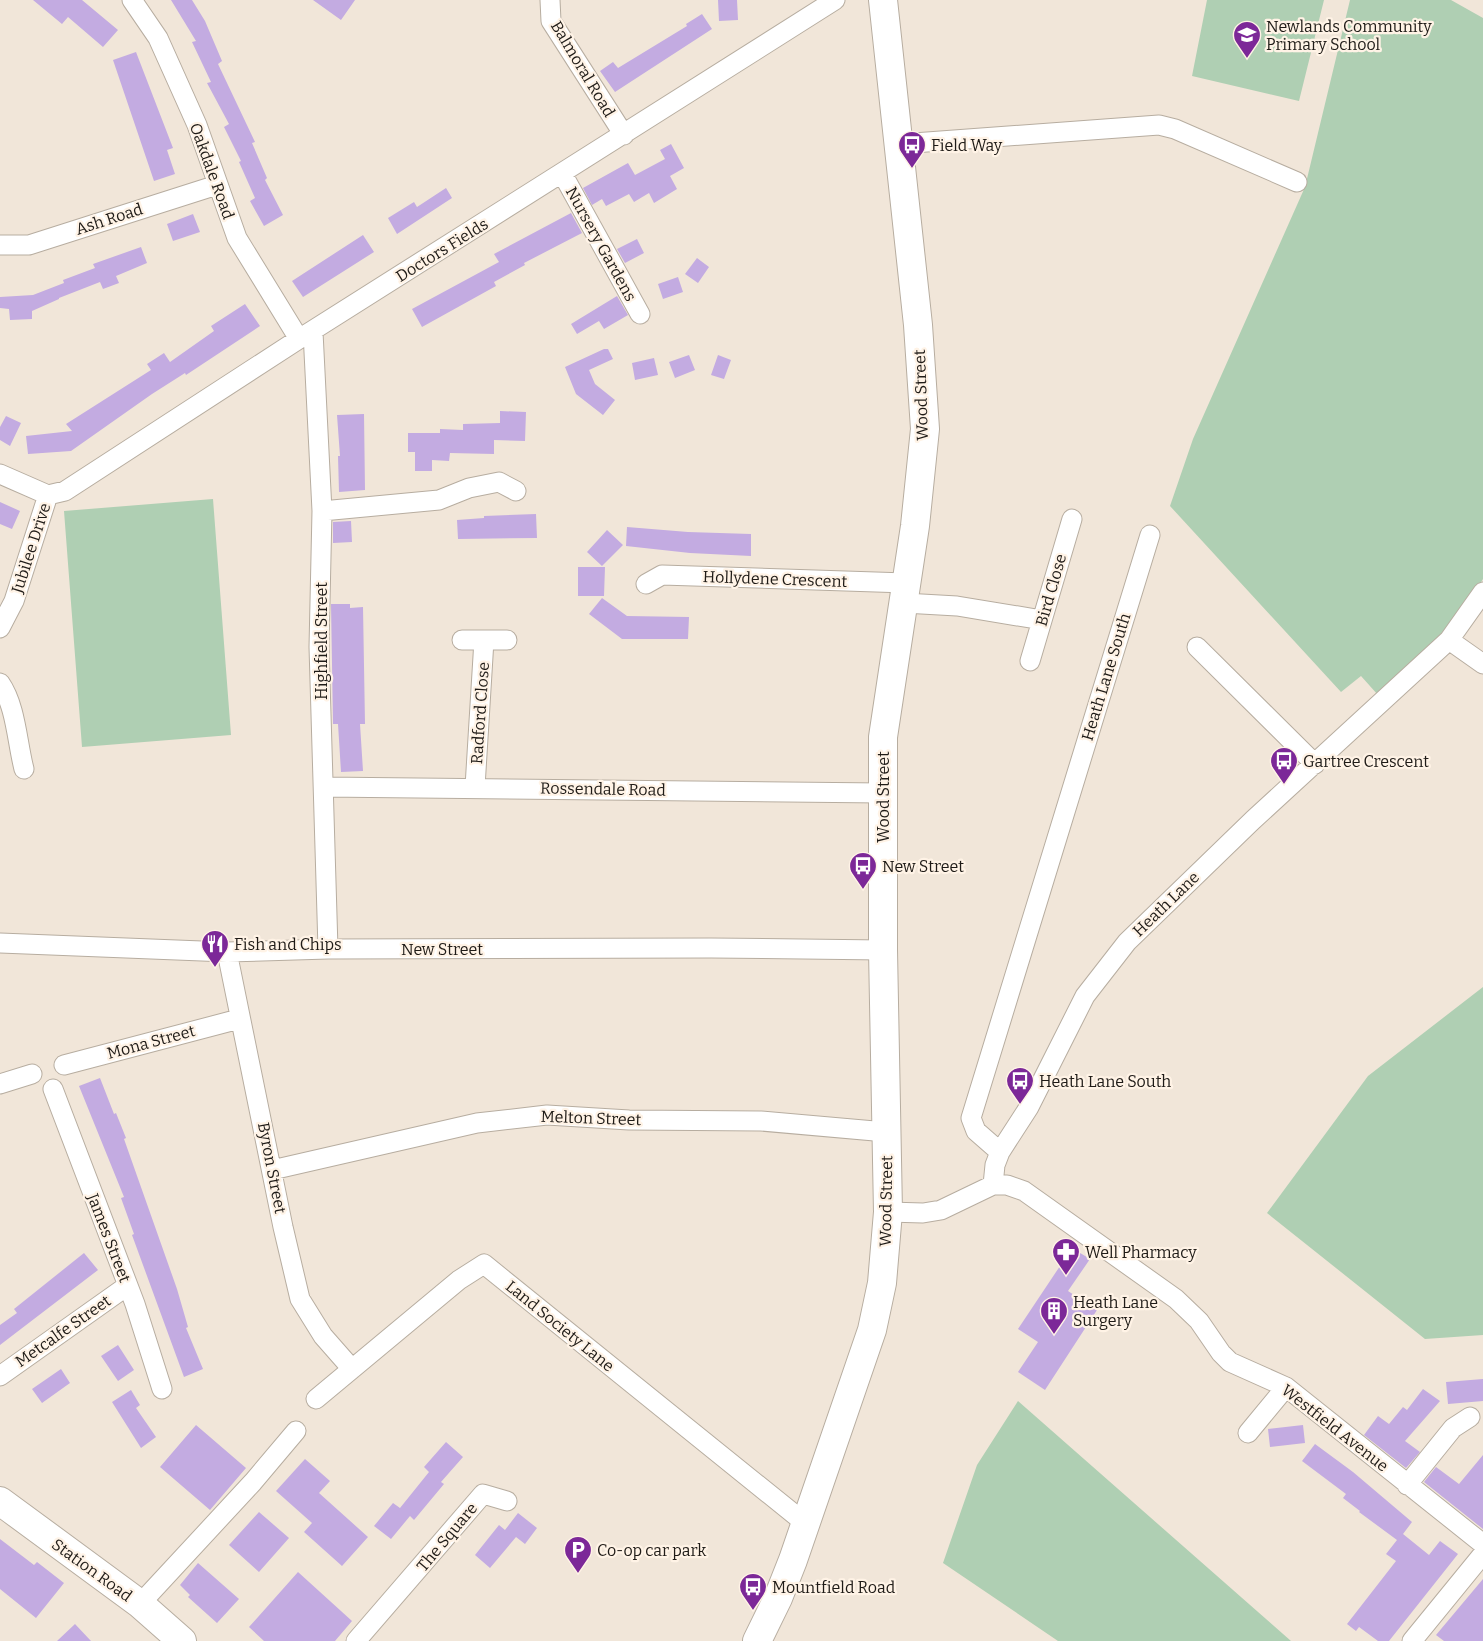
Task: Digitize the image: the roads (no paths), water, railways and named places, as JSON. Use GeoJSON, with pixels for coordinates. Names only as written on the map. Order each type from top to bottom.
{"type":"FeatureCollection","features":[{"type":"Feature","properties":{"kind":"street","name":"Oakdale Road"},"geometry":{"type":"LineString","coordinates":[[132,0],[158,38],[197,125],[216,185],[237,238],[306,335]]}},
{"type":"Feature","properties":{"kind":"street","name":"Balmoral Road"},"geometry":{"type":"LineString","coordinates":[[550,0],[551,21],[624,135]]}},
{"type":"Feature","properties":{"kind":"street","name":"Doctors Fields"},"geometry":{"type":"LineString","coordinates":[[48,495],[65,491],[306,335],[835,0]]}},
{"type":"Feature","properties":{"kind":"street","name":"Wood Street"},"geometry":{"type":"LineString","coordinates":[[764,1639],[872,1330],[882,1283],[888,1212],[883,950],[883,737],[915,526],[926,429],[900,144],[884,12]]}},
{"type":"Feature","properties":{"kind":"street"},"geometry":{"type":"LineString","coordinates":[[900,144],[1159,125],[1297,182]]}},
{"type":"Feature","properties":{"kind":"street","name":"Nursery Gardens"},"geometry":{"type":"LineString","coordinates":[[562,173],[640,314]]}},
{"type":"Feature","properties":{"kind":"street","name":"Ash Road"},"geometry":{"type":"LineString","coordinates":[[0,245],[29,245],[216,185]]}},
{"type":"Feature","properties":{"kind":"street","name":"Highfield Street"},"geometry":{"type":"LineString","coordinates":[[306,335],[322,511],[319,647],[328,949]]}},
{"type":"Feature","properties":{"kind":"street"},"geometry":{"type":"LineString","coordinates":[[0,474],[48,495]]}},
{"type":"Feature","properties":{"kind":"street"},"geometry":{"type":"LineString","coordinates":[[322,511],[439,500],[469,488],[499,482],[516,491]]}},
{"type":"Feature","properties":{"kind":"street","name":"Jubilee Drive"},"geometry":{"type":"LineString","coordinates":[[0,628],[14,602],[48,495]]}},
{"type":"Feature","properties":{"kind":"street","name":"Bird Close"},"geometry":{"type":"LineString","coordinates":[[1030,661],[1072,519]]}},
{"type":"Feature","properties":{"kind":"street","name":"Heath Lane South"},"geometry":{"type":"LineString","coordinates":[[1000,1152],[976,1131],[970,1118],[1150,535]]}},
{"type":"Feature","properties":{"kind":"street","name":"Hollydene Crescent"},"geometry":{"type":"LineString","coordinates":[[646,584],[662,575],[905,593],[957,606],[1042,620]]}},
{"type":"Feature","properties":{"kind":"street","name":"Heath Lane"},"geometry":{"type":"LineString","coordinates":[[993,1186],[995,1165],[1000,1152],[1028,1107],[1085,996],[1127,942],[1252,820],[1449,640],[1483,592]]}},
{"type":"Feature","properties":{"kind":"street","name":"Radford Close"},"geometry":{"type":"LineString","coordinates":[[462,640],[508,640]]}},
{"type":"Feature","properties":{"kind":"street","name":"Radford Close"},"geometry":{"type":"LineString","coordinates":[[475,787],[484,640]]}},
{"type":"Feature","properties":{"kind":"street"},"geometry":{"type":"LineString","coordinates":[[1449,640],[1483,664]]}},
{"type":"Feature","properties":{"kind":"street"},"geometry":{"type":"LineString","coordinates":[[1197,647],[1315,764]]}},
{"type":"Feature","properties":{"kind":"street"},"geometry":{"type":"LineString","coordinates":[[0,683],[4,689],[14,724],[24,769]]}},
{"type":"Feature","properties":{"kind":"street","name":"Rossendale Road"},"geometry":{"type":"LineString","coordinates":[[324,786],[882,793]]}},
{"type":"Feature","properties":{"kind":"street","name":"New Street"},"geometry":{"type":"LineString","coordinates":[[0,943],[227,952],[328,949],[883,950]]}},
{"type":"Feature","properties":{"kind":"street","name":"Byron Street"},"geometry":{"type":"LineString","coordinates":[[227,952],[239,1019],[300,1299],[323,1336],[352,1369]]}},
{"type":"Feature","properties":{"kind":"street","name":"Mona Street"},"geometry":{"type":"LineString","coordinates":[[64,1065],[239,1019]]}},
{"type":"Feature","properties":{"kind":"street"},"geometry":{"type":"LineString","coordinates":[[0,1084],[32,1074]]}},
{"type":"Feature","properties":{"kind":"street","name":"James Street"},"geometry":{"type":"LineString","coordinates":[[53,1089],[135,1304],[162,1389]]}},
{"type":"Feature","properties":{"kind":"street","name":"Melton Street"},"geometry":{"type":"LineString","coordinates":[[272,1170],[477,1123],[547,1115],[629,1120],[761,1121],[886,1132]]}},
{"type":"Feature","properties":{"kind":"street"},"geometry":{"type":"LineString","coordinates":[[888,1212],[923,1213],[941,1210],[993,1186]]}},
{"type":"Feature","properties":{"kind":"street","name":"Westfield Avenue"},"geometry":{"type":"LineString","coordinates":[[993,1186],[1018,1187],[1049,1207],[1176,1299],[1199,1321],[1221,1354],[1230,1362],[1286,1387],[1483,1544]]}},
{"type":"Feature","properties":{"kind":"street","name":"Land Society Lane"},"geometry":{"type":"LineString","coordinates":[[316,1399],[459,1280],[484,1264],[805,1523]]}},
{"type":"Feature","properties":{"kind":"street","name":"Metcalfe Street"},"geometry":{"type":"LineString","coordinates":[[0,1376],[127,1286]]}},
{"type":"Feature","properties":{"kind":"street"},"geometry":{"type":"LineString","coordinates":[[1248,1433],[1286,1387]]}},
{"type":"Feature","properties":{"kind":"street"},"geometry":{"type":"LineString","coordinates":[[1407,1485],[1454,1428],[1470,1417]]}},
{"type":"Feature","properties":{"kind":"street"},"geometry":{"type":"LineString","coordinates":[[140,1604],[253,1482],[296,1431]]}},
{"type":"Feature","properties":{"kind":"street","name":"The Square"},"geometry":{"type":"LineString","coordinates":[[356,1641],[483,1494],[507,1502]]}},
{"type":"Feature","properties":{"kind":"street","name":"Station Road"},"geometry":{"type":"LineString","coordinates":[[0,1501],[140,1604],[182,1641]]}},
{"type":"Feature","properties":{"kind":"street"},"geometry":{"type":"LineString","coordinates":[[1412,1641],[1483,1554]]}},
{"type":"Feature","properties":{"kind":"place","name":"Newlands Community Primary School"},"geometry":{"type":"Point","coordinates":[1247,59]}},
{"type":"Feature","properties":{"kind":"place","name":"Field Way"},"geometry":{"type":"Point","coordinates":[912,169]}},
{"type":"Feature","properties":{"kind":"place","name":"Gartree Crescent"},"geometry":{"type":"Point","coordinates":[1284,785]}},
{"type":"Feature","properties":{"kind":"place","name":"New Street"},"geometry":{"type":"Point","coordinates":[863,890]}},
{"type":"Feature","properties":{"kind":"place","name":"Fish and Chips"},"geometry":{"type":"Point","coordinates":[215,968]}},
{"type":"Feature","properties":{"kind":"place","name":"Heath Lane South"},"geometry":{"type":"Point","coordinates":[1020,1105]}},
{"type":"Feature","properties":{"kind":"place","name":"Well Pharmacy"},"geometry":{"type":"Point","coordinates":[1066,1276]}},
{"type":"Feature","properties":{"kind":"place","name":"Heath Lane Surgery"},"geometry":{"type":"Point","coordinates":[1054,1335]}},
{"type":"Feature","properties":{"kind":"place","name":"Co-op car park"},"geometry":{"type":"Point","coordinates":[578,1574]}},
{"type":"Feature","properties":{"kind":"place","name":"Mountfield Road"},"geometry":{"type":"Point","coordinates":[753,1611]}}]}
